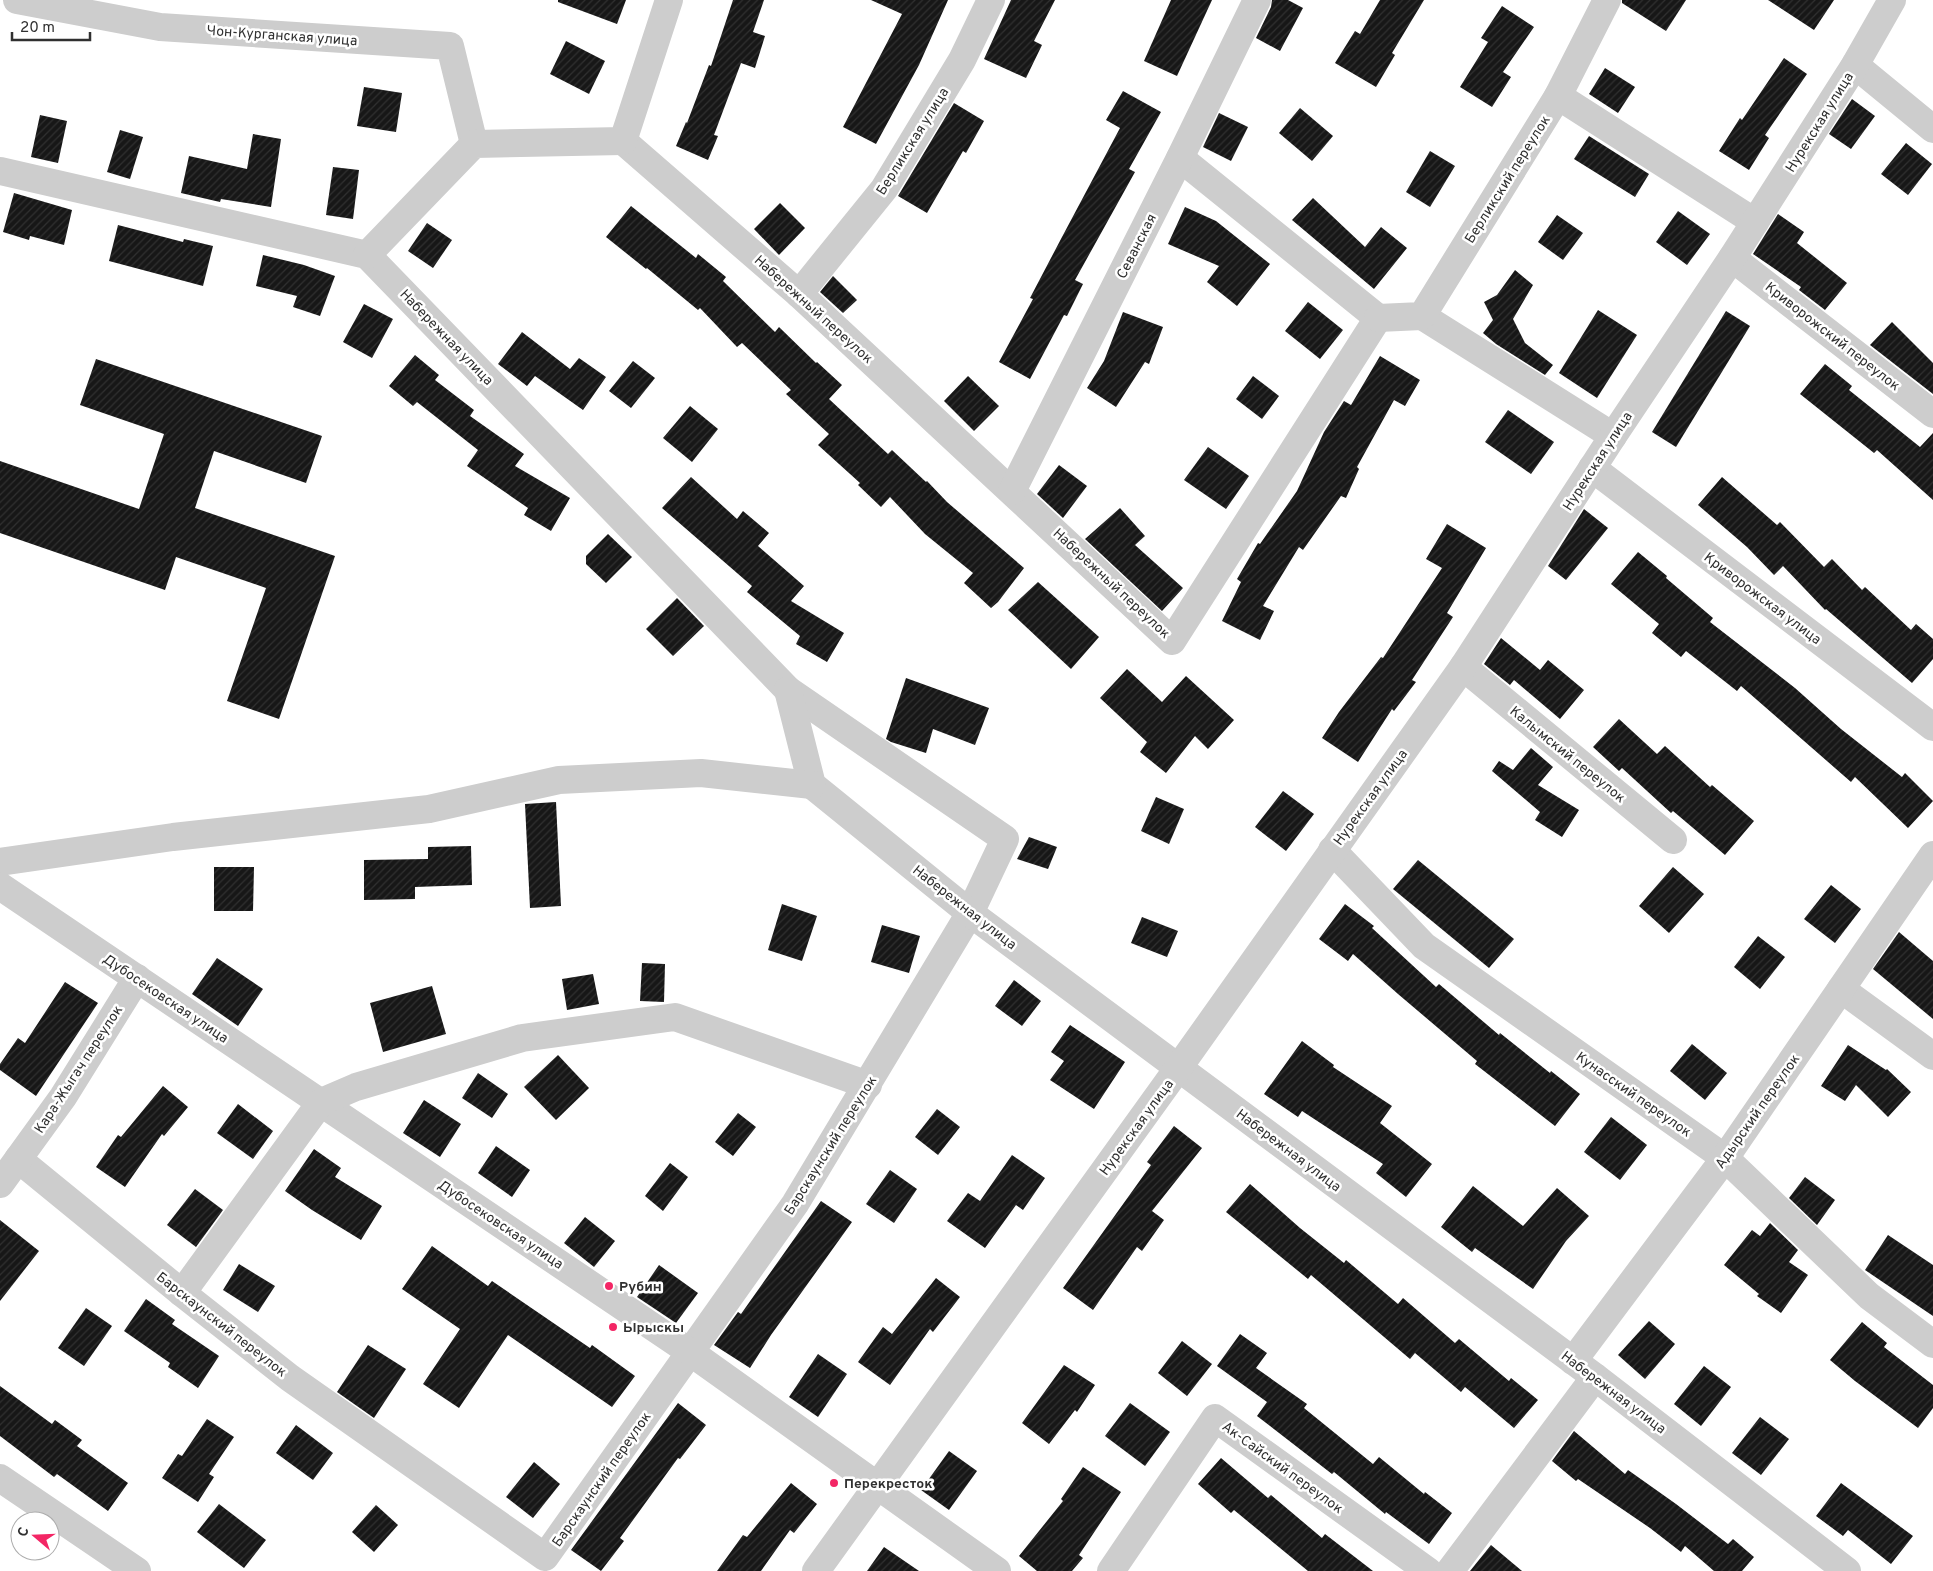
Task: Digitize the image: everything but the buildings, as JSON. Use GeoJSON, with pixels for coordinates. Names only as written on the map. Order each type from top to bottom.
{"type":"FeatureCollection","features":[{"type":"Feature","properties":{"kind":"street","name":"Чон-Курганская улица"},"geometry":{"type":"LineString","coordinates":[[17,0],[160,27],[450,46],[474,144]]}},
{"type":"Feature","properties":{"kind":"street"},"geometry":{"type":"LineString","coordinates":[[0,171],[367,255],[474,144],[623,141],[669,0]]}},
{"type":"Feature","properties":{"kind":"street","name":"Берликская улица"},"geometry":{"type":"LineString","coordinates":[[799,294],[884,189],[962,60],[991,0]]}},
{"type":"Feature","properties":{"kind":"street","name":"Севанская"},"geometry":{"type":"LineString","coordinates":[[1012,491],[1180,158],[1257,0]]}},
{"type":"Feature","properties":{"kind":"street","name":"Берликский переулок"},"geometry":{"type":"LineString","coordinates":[[1422,316],[1558,96],[1607,0]]}},
{"type":"Feature","properties":{"kind":"street","name":"Нурекская улица"},"geometry":{"type":"LineString","coordinates":[[816,1571],[1179,1067],[1463,667],[1613,436],[1732,258],[1855,65],[1892,0]]}},
{"type":"Feature","properties":{"kind":"street"},"geometry":{"type":"LineString","coordinates":[[1855,65],[1933,129]]}},
{"type":"Feature","properties":{"kind":"street"},"geometry":{"type":"LineString","coordinates":[[1558,96],[1755,222]]}},
{"type":"Feature","properties":{"kind":"street","name":"Набережный переулок"},"geometry":{"type":"LineString","coordinates":[[623,141],[799,294],[1172,640],[1378,318]]}},
{"type":"Feature","properties":{"kind":"street"},"geometry":{"type":"LineString","coordinates":[[1180,158],[1378,318],[1422,316],[1613,436]]}},
{"type":"Feature","properties":{"kind":"street","name":"Набережная улица"},"geometry":{"type":"LineString","coordinates":[[367,255],[788,690],[1005,839]]}},
{"type":"Feature","properties":{"kind":"street","name":"Криворожский переулок"},"geometry":{"type":"LineString","coordinates":[[1732,258],[1933,414]]}},
{"type":"Feature","properties":{"kind":"street","name":"Криворожская улица"},"geometry":{"type":"LineString","coordinates":[[1592,468],[1933,727]]}},
{"type":"Feature","properties":{"kind":"street","name":"Калымский переулок"},"geometry":{"type":"LineString","coordinates":[[1463,667],[1673,840]]}},
{"type":"Feature","properties":{"kind":"street","name":"Набережная улица"},"geometry":{"type":"LineString","coordinates":[[788,690],[812,785],[970,913],[1574,1361],[1847,1571]]}},
{"type":"Feature","properties":{"kind":"street"},"geometry":{"type":"LineString","coordinates":[[0,862],[173,837],[429,809],[559,780],[701,773],[812,785]]}},
{"type":"Feature","properties":{"kind":"street","name":"Барскаунский переулок"},"geometry":{"type":"LineString","coordinates":[[18,1159],[182,1293],[290,1378],[545,1557],[795,1204],[970,913],[1005,839]]}},
{"type":"Feature","properties":{"kind":"street","name":"Кунасский переулок"},"geometry":{"type":"LineString","coordinates":[[1332,850],[1424,946],[1725,1158],[1869,1296],[1933,1344]]}},
{"type":"Feature","properties":{"kind":"street","name":"Адырский переулок"},"geometry":{"type":"LineString","coordinates":[[1574,1361],[1725,1158],[1933,855]]}},
{"type":"Feature","properties":{"kind":"street","name":"Дубосековская улица"},"geometry":{"type":"LineString","coordinates":[[0,886],[690,1352],[998,1571]]}},
{"type":"Feature","properties":{"kind":"street","name":"Кара-Жыгач переулок"},"geometry":{"type":"LineString","coordinates":[[0,1184],[63,1097],[137,978]]}},
{"type":"Feature","properties":{"kind":"street"},"geometry":{"type":"LineString","coordinates":[[1841,989],[1933,1056]]}},
{"type":"Feature","properties":{"kind":"street"},"geometry":{"type":"LineString","coordinates":[[182,1293],[321,1102],[356,1087],[522,1038],[675,1017],[868,1085]]}},
{"type":"Feature","properties":{"kind":"street"},"geometry":{"type":"LineString","coordinates":[[1450,1571],[1595,1377]]}},
{"type":"Feature","properties":{"kind":"street","name":"Ак-Сайский переулок"},"geometry":{"type":"LineString","coordinates":[[1111,1571],[1215,1418],[1428,1571]]}},
{"type":"Feature","properties":{"kind":"street"},"geometry":{"type":"LineString","coordinates":[[0,1478],[136,1571]]}},
{"type":"Feature","properties":{"kind":"place","name":"Рубин"},"geometry":{"type":"Point","coordinates":[609,1286]}},
{"type":"Feature","properties":{"kind":"place","name":"Ырыскы"},"geometry":{"type":"Point","coordinates":[613,1327]}},
{"type":"Feature","properties":{"kind":"place","name":"Перекресток"},"geometry":{"type":"Point","coordinates":[834,1483]}}]}
